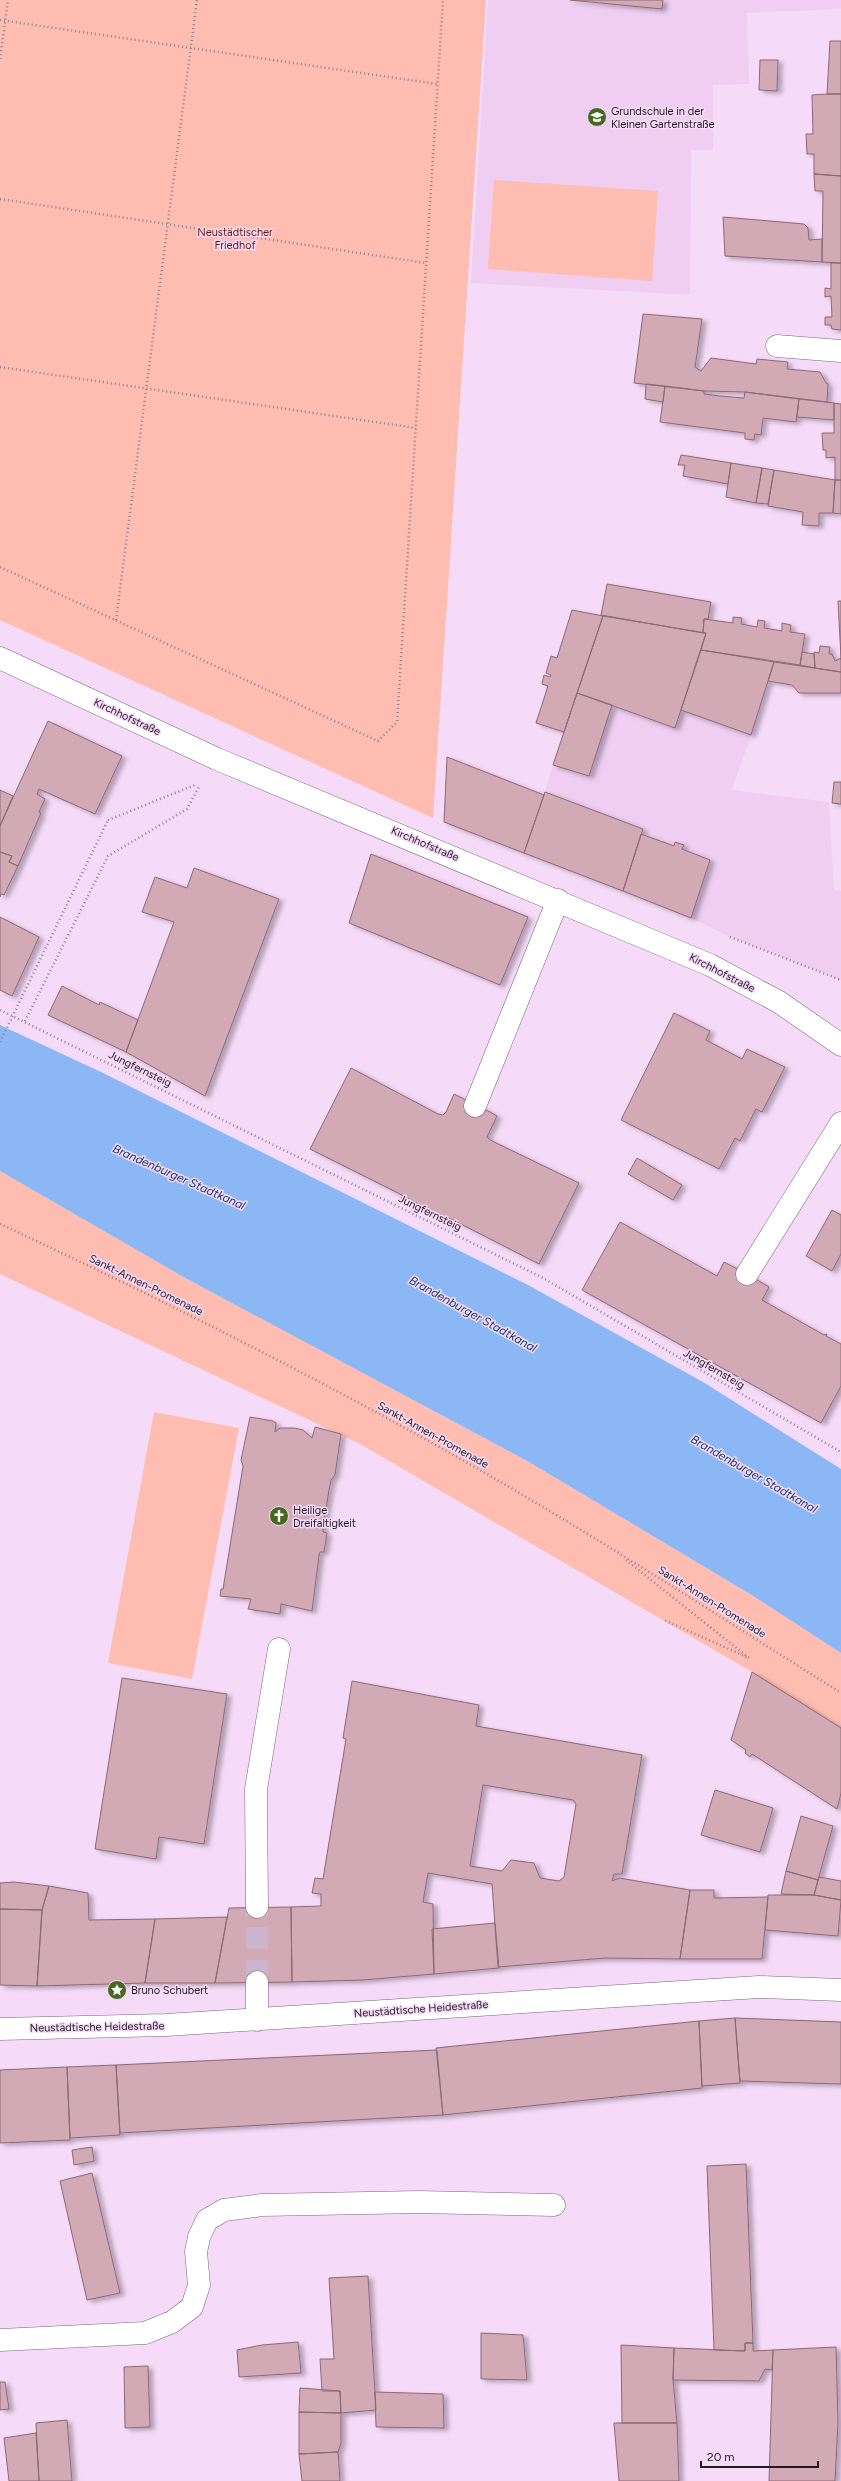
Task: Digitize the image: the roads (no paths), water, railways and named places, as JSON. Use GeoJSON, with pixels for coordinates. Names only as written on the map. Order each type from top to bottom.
{"type":"FeatureCollection","features":[{"type":"Feature","properties":{"kind":"street"},"geometry":{"type":"LineString","coordinates":[[777,346],[841,350]]}},
{"type":"Feature","properties":{"kind":"street","name":"Kirchhofstraße"},"geometry":{"type":"LineString","coordinates":[[0,658],[217,759],[558,900],[710,965],[779,1002],[841,1045]]}},
{"type":"Feature","properties":{"kind":"street"},"geometry":{"type":"LineString","coordinates":[[475,1106],[558,900]]}},
{"type":"Feature","properties":{"kind":"street"},"geometry":{"type":"LineString","coordinates":[[747,1274],[841,1122]]}},
{"type":"Feature","properties":{"kind":"street"},"geometry":{"type":"LineString","coordinates":[[257,1907],[256,1788],[279,1650]]}},
{"type":"Feature","properties":{"kind":"street"},"geometry":{"type":"LineString","coordinates":[[257,1982],[257,2020]]}},
{"type":"Feature","properties":{"kind":"street","name":"Neustädtische Heidestraße"},"geometry":{"type":"LineString","coordinates":[[0,2029],[166,2025],[257,2020],[759,1987],[841,1990]]}},
{"type":"Feature","properties":{"kind":"street"},"geometry":{"type":"LineString","coordinates":[[0,2340],[145,2333],[172,2322],[192,2307],[199,2285],[196,2252],[199,2237],[207,2220],[224,2210],[262,2205],[412,2203],[554,2205]]}},
{"type":"Feature","properties":{"kind":"water","name":"Brandenburger Stadtkanal"},"geometry":{"type":"Polygon","coordinates":[[[0,1025],[101,1072],[528,1285],[703,1382],[841,1469],[841,1653],[750,1594],[529,1462],[187,1279],[0,1171],[0,1025]]]}},
{"type":"Feature","properties":{"kind":"tunnel"},"geometry":{"type":"LineString","coordinates":[[257,1907],[257,1982]]}},
{"type":"Feature","properties":{"kind":"place","name":"Grundschule in der Kleinen Gartenstraße"},"geometry":{"type":"Point","coordinates":[597,117]}},
{"type":"Feature","properties":{"kind":"place","name":"Heilige Dreifaltigkeit"},"geometry":{"type":"Point","coordinates":[279,1516]}},
{"type":"Feature","properties":{"kind":"place","name":"Bruno Schubert"},"geometry":{"type":"Point","coordinates":[117,1990]}},
{"type":"Feature","properties":{"kind":"park label","name":"Neustädtischer Friedhof"},"geometry":{"type":"Point","coordinates":[235,238]}}]}
